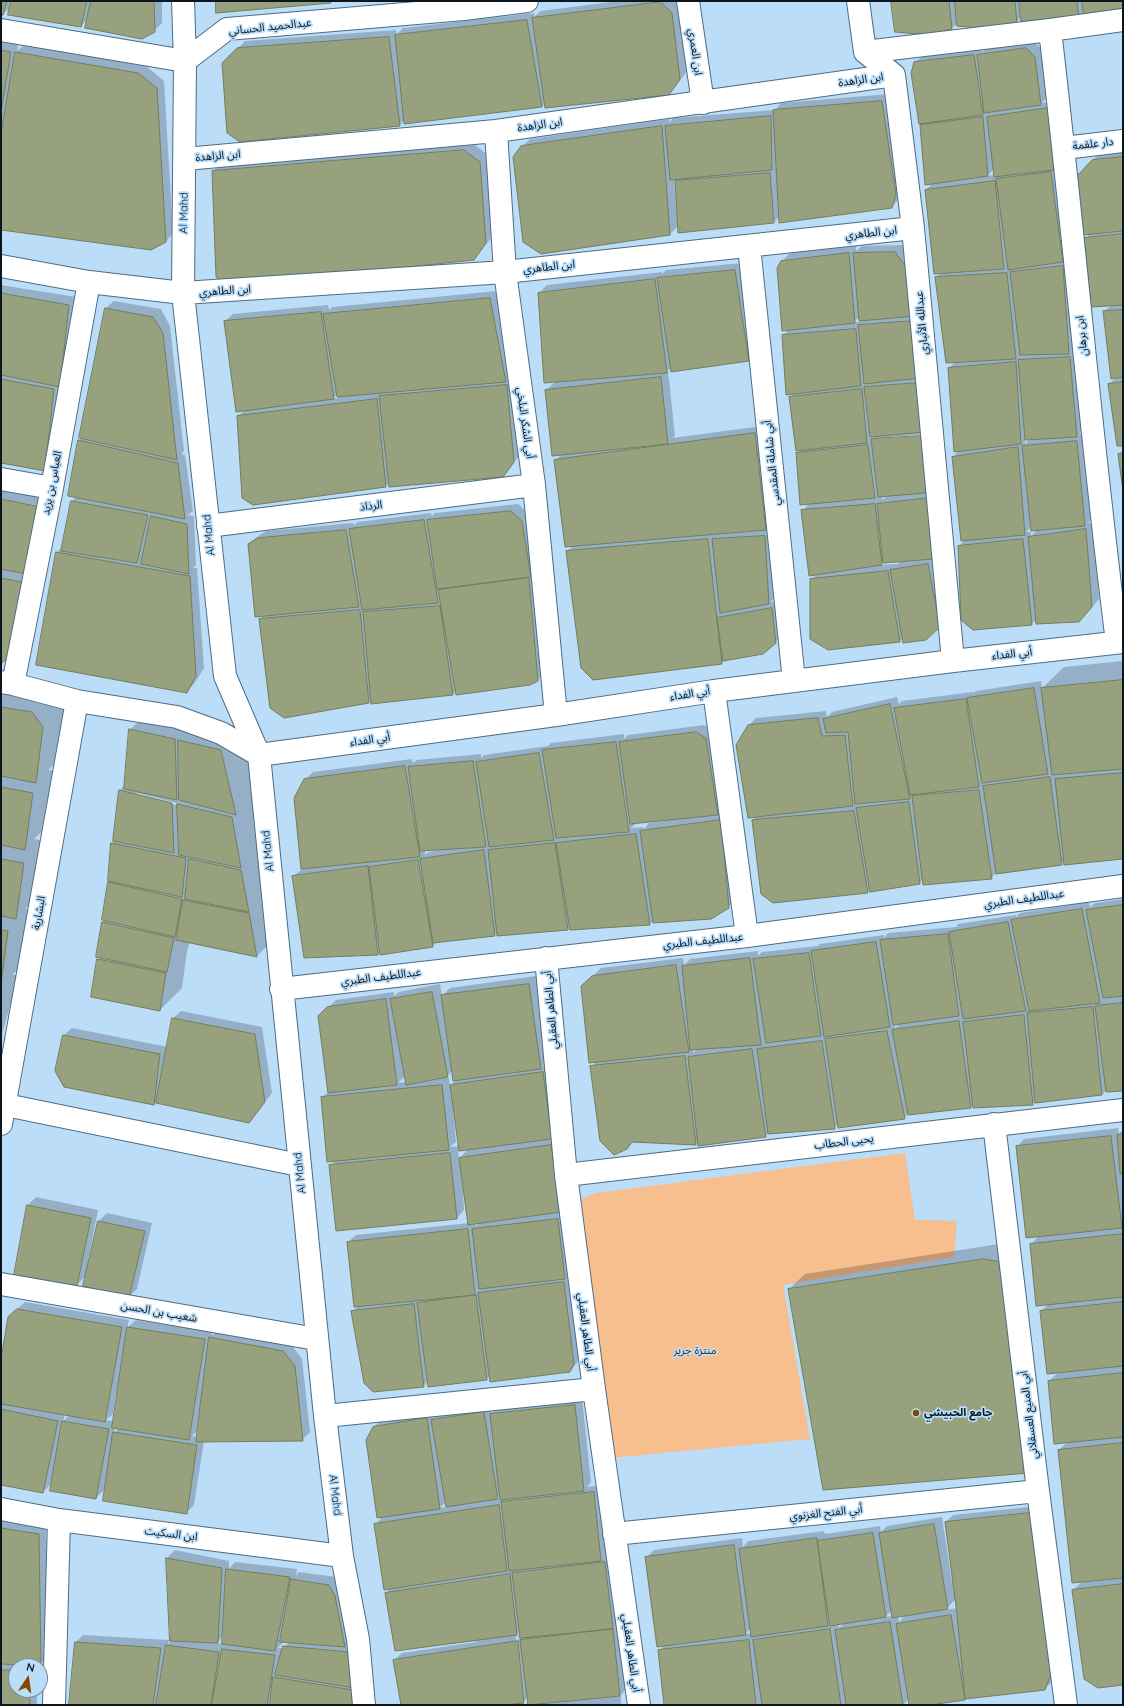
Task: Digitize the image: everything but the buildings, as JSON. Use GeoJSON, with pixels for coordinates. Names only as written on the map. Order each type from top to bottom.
{"type":"FeatureCollection","features":[{"type":"Feature","properties":{"kind":"street","name":"Al Mahd"},"geometry":{"type":"LineString","coordinates":[[183,1],[185,61],[183,293],[225,676],[258,755],[324,1416],[342,1556],[358,1639],[364,1705]]}},
{"type":"Feature","properties":{"kind":"street","name":"عبدالحميد الحساني"},"geometry":{"type":"LineString","coordinates":[[185,61],[227,29],[464,5],[527,1]]}},
{"type":"Feature","properties":{"kind":"street","name":"ابن العمري"},"geometry":{"type":"LineString","coordinates":[[688,1],[703,103]]}},
{"type":"Feature","properties":{"kind":"street"},"geometry":{"type":"LineString","coordinates":[[858,1],[865,52],[894,75]]}},
{"type":"Feature","properties":{"kind":"street"},"geometry":{"type":"LineString","coordinates":[[865,52],[1123,20]]}},
{"type":"Feature","properties":{"kind":"street"},"geometry":{"type":"LineString","coordinates":[[1,30],[185,61]]}},
{"type":"Feature","properties":{"kind":"street","name":"ابن برهان"},"geometry":{"type":"LineString","coordinates":[[1050,30],[1064,148],[1100,514],[1120,642]]}},
{"type":"Feature","properties":{"kind":"street","name":"ابن الزاهدة"},"geometry":{"type":"LineString","coordinates":[[185,159],[496,131],[894,75]]}},
{"type":"Feature","properties":{"kind":"street","name":"عبدالله الأنباري"},"geometry":{"type":"LineString","coordinates":[[894,75],[913,228],[953,661]]}},
{"type":"Feature","properties":{"kind":"street","name":"أبي الشكر البلخي"},"geometry":{"type":"LineString","coordinates":[[496,131],[505,272],[534,485],[556,715]]}},
{"type":"Feature","properties":{"kind":"street","name":"دار علقمة"},"geometry":{"type":"LineString","coordinates":[[1064,148],[1123,141]]}},
{"type":"Feature","properties":{"kind":"street","name":"ابن الطاهري"},"geometry":{"type":"LineString","coordinates":[[183,293],[505,272],[913,228]]}},
{"type":"Feature","properties":{"kind":"street","name":"أبي شاملة المقدسي"},"geometry":{"type":"LineString","coordinates":[[749,246],[794,681]]}},
{"type":"Feature","properties":{"kind":"street"},"geometry":{"type":"LineString","coordinates":[[1,266],[89,282],[183,293]]}},
{"type":"Feature","properties":{"kind":"street","name":"العباس بن يزيد"},"geometry":{"type":"LineString","coordinates":[[7,683],[52,488],[89,282]]}},
{"type":"Feature","properties":{"kind":"street"},"geometry":{"type":"LineString","coordinates":[[1,479],[52,488]]}},
{"type":"Feature","properties":{"kind":"street","name":"الرذاذ"},"geometry":{"type":"LineString","coordinates":[[208,526],[534,485]]}},
{"type":"Feature","properties":{"kind":"street","name":"أبي الفداء"},"geometry":{"type":"LineString","coordinates":[[258,755],[556,715],[714,691],[1120,642]]}},
{"type":"Feature","properties":{"kind":"street"},"geometry":{"type":"LineString","coordinates":[[7,683],[77,701],[177,717],[221,733],[258,755]]}},
{"type":"Feature","properties":{"kind":"street"},"geometry":{"type":"LineString","coordinates":[[714,691],[747,936]]}},
{"type":"Feature","properties":{"kind":"street","name":"البشارية"},"geometry":{"type":"LineString","coordinates":[[2,1111],[77,701]]}},
{"type":"Feature","properties":{"kind":"street","name":"عبداللطيف الطبري"},"geometry":{"type":"LineString","coordinates":[[281,989],[747,936],[1123,886]]}},
{"type":"Feature","properties":{"kind":"street","name":"أبي الطاهر العقيلي"},"geometry":{"type":"LineString","coordinates":[[546,958],[566,1175],[594,1389],[639,1705]]}},
{"type":"Feature","properties":{"kind":"street","name":"يحيى الحطاب"},"geometry":{"type":"LineString","coordinates":[[566,1175],[1123,1110]]}},
{"type":"Feature","properties":{"kind":"street"},"geometry":{"type":"LineString","coordinates":[[2,1111],[299,1165]]}},
{"type":"Feature","properties":{"kind":"street","name":"أبي المنيع العسقلاني"},"geometry":{"type":"LineString","coordinates":[[994,1124],[1038,1491],[1066,1705]]}},
{"type":"Feature","properties":{"kind":"street","name":"شعيب بن الحسن"},"geometry":{"type":"LineString","coordinates":[[1,1284],[316,1339]]}},
{"type":"Feature","properties":{"kind":"street"},"geometry":{"type":"LineString","coordinates":[[324,1416],[594,1389]]}},
{"type":"Feature","properties":{"kind":"street","name":"أبي الفتح الغزنوي"},"geometry":{"type":"LineString","coordinates":[[614,1534],[1038,1491]]}},
{"type":"Feature","properties":{"kind":"street","name":"ابن السكيت"},"geometry":{"type":"LineString","coordinates":[[1,1509],[59,1520],[342,1556]]}},
{"type":"Feature","properties":{"kind":"street"},"geometry":{"type":"LineString","coordinates":[[54,1705],[59,1520]]}},
{"type":"Feature","properties":{"kind":"green space","name":"منتزة جرير"},"geometry":{"type":"Polygon","coordinates":[[[905,1153],[915,1220],[957,1221],[954,1257],[783,1285],[810,1439],[610,1458],[579,1200],[596,1193],[905,1153]]]}},
{"type":"Feature","properties":{"kind":"place","name":"جامع الحبيشي"},"geometry":{"type":"Point","coordinates":[916,1413]}}]}
